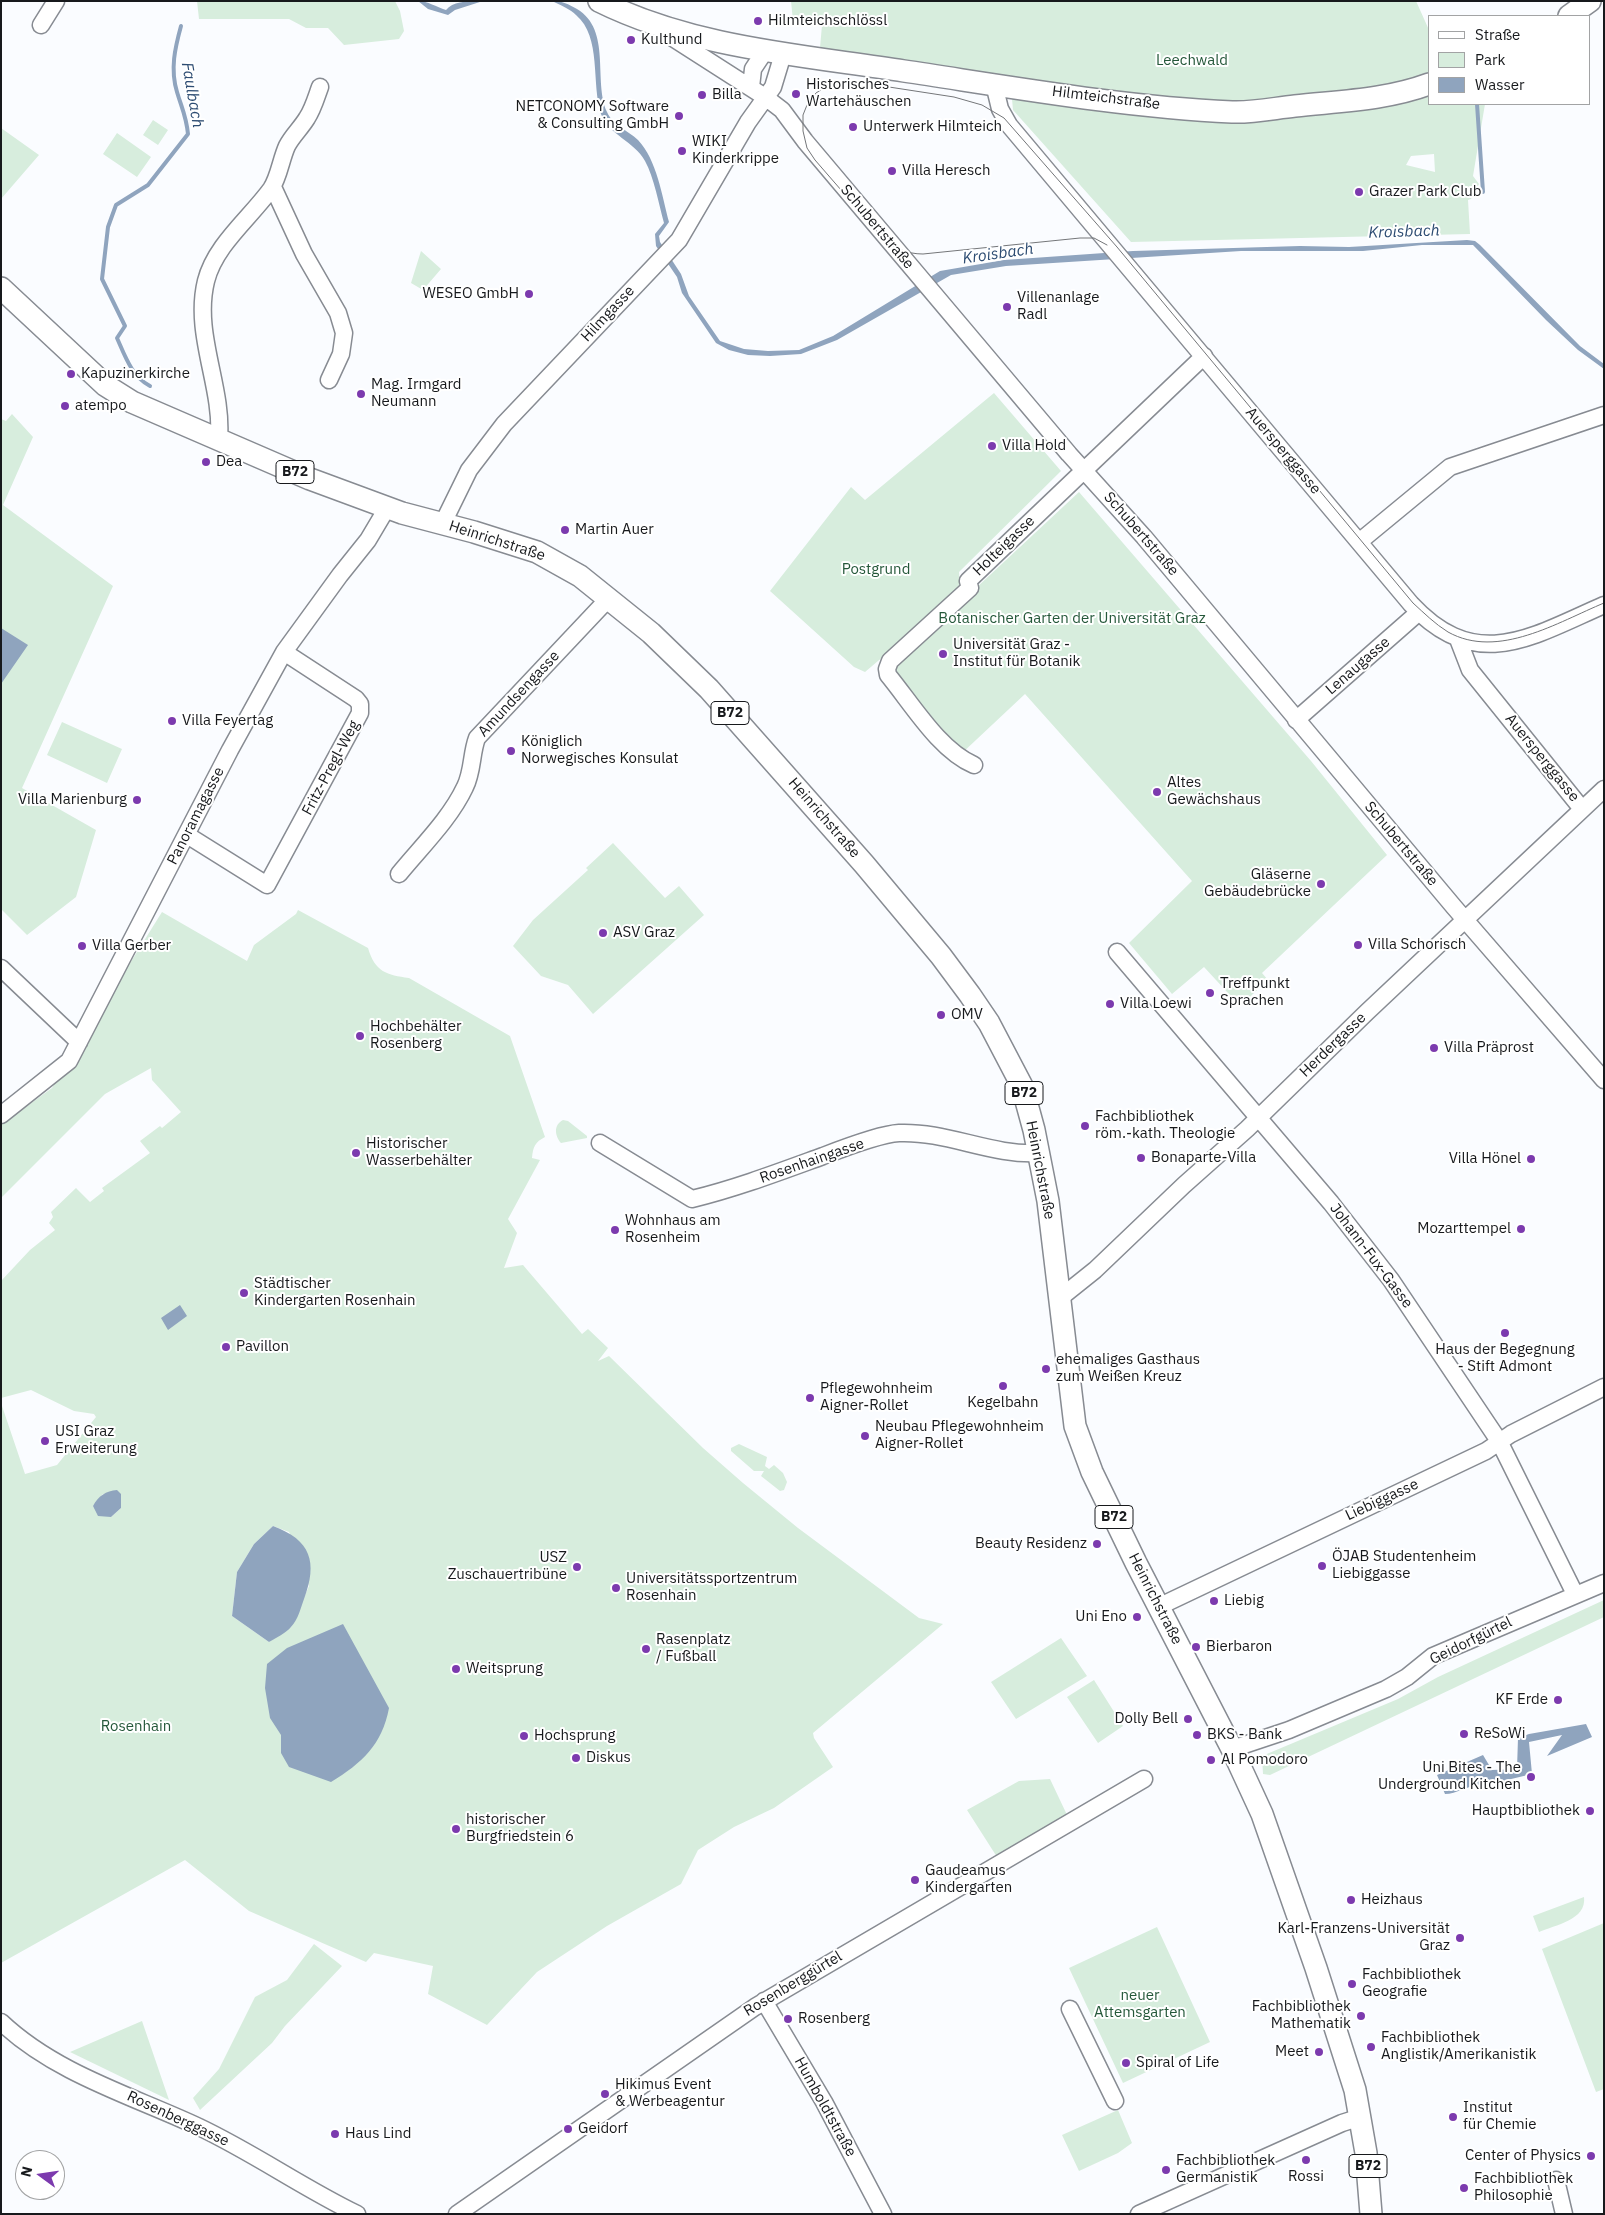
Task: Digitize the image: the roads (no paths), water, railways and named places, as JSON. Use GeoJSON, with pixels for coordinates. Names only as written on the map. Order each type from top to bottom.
{"type":"FeatureCollection","features":[{"type":"Feature","properties":{"kind":"main road","name":"Hilmteichstraße"},"geometry":{"type":"LineString","coordinates":[[599,1],[648,22],[694,37],[774,52],[1128,102],[1234,112],[1376,98],[1409,92],[1428,84]]}},
{"type":"Feature","properties":{"kind":"main road"},"geometry":{"type":"LineString","coordinates":[[1569,15],[1590,1]]}},
{"type":"Feature","properties":{"kind":"main road","name":"Heinrichstraße"},"geometry":{"type":"LineString","coordinates":[[1,288],[114,392],[150,410],[219,438],[310,479],[387,508],[537,552],[580,576],[652,634],[709,689],[820,813],[941,956],[989,1023],[1022,1086],[1039,1153],[1048,1201],[1075,1426],[1092,1472],[1158,1607],[1232,1749],[1262,1814],[1313,1958],[1356,2090],[1372,2214]]}},
{"type":"Feature","properties":{"kind":"street"},"geometry":{"type":"LineString","coordinates":[[41,25],[56,1]]}},
{"type":"Feature","properties":{"kind":"street","name":"Schubertstraße"},"geometry":{"type":"LineString","coordinates":[[648,22],[751,87],[782,110],[805,141],[913,270],[1144,538],[1466,921],[1602,1074]]}},
{"type":"Feature","properties":{"kind":"street"},"geometry":{"type":"LineString","coordinates":[[751,87],[753,69],[774,52]]}},
{"type":"Feature","properties":{"kind":"street"},"geometry":{"type":"LineString","coordinates":[[765,97],[773,87],[774,52]]}},
{"type":"Feature","properties":{"kind":"street","name":"Auersperggasse"},"geometry":{"type":"LineString","coordinates":[[994,84],[1004,117],[1009,125],[1419,612],[1438,628],[1458,639],[1470,670],[1582,809]]}},
{"type":"Feature","properties":{"kind":"street"},"geometry":{"type":"LineString","coordinates":[[219,438],[220,417],[212,384],[204,330],[203,303],[207,280],[219,254],[272,187],[287,146],[312,109],[320,87]]}},
{"type":"Feature","properties":{"kind":"street","name":"Hilmgasse"},"geometry":{"type":"LineString","coordinates":[[442,524],[480,453],[504,424],[679,240],[765,97]]}},
{"type":"Feature","properties":{"kind":"street"},"geometry":{"type":"LineString","coordinates":[[272,187],[304,254],[338,313],[344,333],[340,354],[329,380]]}},
{"type":"Feature","properties":{"kind":"street","name":"Holteigasse"},"geometry":{"type":"LineString","coordinates":[[974,765],[962,760],[941,741],[888,675],[887,668],[890,661],[970,588],[968,581],[1083,469],[1204,356]]}},
{"type":"Feature","properties":{"kind":"street"},"geometry":{"type":"LineString","coordinates":[[1359,542],[1450,467],[1604,415]]}},
{"type":"Feature","properties":{"kind":"street","name":"Panoramagasse"},"geometry":{"type":"LineString","coordinates":[[1,1115],[69,1061],[284,652],[368,540],[387,508]]}},
{"type":"Feature","properties":{"kind":"street","name":"Amundsengasse"},"geometry":{"type":"LineString","coordinates":[[399,874],[454,806],[466,786],[470,774],[472,751],[477,738],[609,598]]}},
{"type":"Feature","properties":{"kind":"street"},"geometry":{"type":"LineString","coordinates":[[1458,639],[1478,644],[1501,644],[1538,634],[1604,606]]}},
{"type":"Feature","properties":{"kind":"street","name":"Lenaugasse"},"geometry":{"type":"LineString","coordinates":[[1296,720],[1419,612]]}},
{"type":"Feature","properties":{"kind":"street","name":"Fritz-Pregl-Weg"},"geometry":{"type":"LineString","coordinates":[[187,835],[267,885],[360,713],[360,704],[356,698],[284,652]]}},
{"type":"Feature","properties":{"kind":"street","name":"Herdergasse"},"geometry":{"type":"LineString","coordinates":[[1060,1298],[1095,1270],[1258,1119],[1367,1012],[1466,921],[1604,789]]}},
{"type":"Feature","properties":{"kind":"street","name":"Johann-Fux-Gasse"},"geometry":{"type":"LineString","coordinates":[[1117,952],[1331,1204],[1391,1280],[1500,1441],[1575,1594]]}},
{"type":"Feature","properties":{"kind":"street"},"geometry":{"type":"LineString","coordinates":[[3,972],[79,1042]]}},
{"type":"Feature","properties":{"kind":"street","name":"Rosenhaingasse"},"geometry":{"type":"LineString","coordinates":[[600,1143],[692,1199],[755,1182],[844,1148],[899,1133],[934,1136],[1018,1154],[1039,1153]]}},
{"type":"Feature","properties":{"kind":"street","name":"Liebiggasse"},"geometry":{"type":"LineString","coordinates":[[1158,1607],[1486,1451],[1500,1441],[1604,1387]]}},
{"type":"Feature","properties":{"kind":"street","name":"Geidorfgürtel"},"geometry":{"type":"LineString","coordinates":[[1232,1749],[1290,1730],[1386,1689],[1407,1677],[1433,1656],[1604,1583]]}},
{"type":"Feature","properties":{"kind":"street","name":"Rosenberggürtel"},"geometry":{"type":"LineString","coordinates":[[457,2214],[764,2001],[1144,1779]]}},
{"type":"Feature","properties":{"kind":"street","name":"Humboldtstraße"},"geometry":{"type":"LineString","coordinates":[[764,2001],[824,2102],[883,2214]]}},
{"type":"Feature","properties":{"kind":"street"},"geometry":{"type":"LineString","coordinates":[[1070,2008],[1115,2101]]}},
{"type":"Feature","properties":{"kind":"street","name":"Rosenberggasse"},"geometry":{"type":"LineString","coordinates":[[1,2022],[74,2072],[201,2128],[261,2158],[357,2214]]}},
{"type":"Feature","properties":{"kind":"street"},"geometry":{"type":"LineString","coordinates":[[1139,2214],[1342,2122],[1361,2118]]}},
{"type":"Feature","properties":{"kind":"street"},"geometry":{"type":"LineString","coordinates":[[1556,2180],[1564,2214]]}},
{"type":"Feature","properties":{"kind":"water"},"geometry":{"type":"Polygon","coordinates":[[[418,1],[446,10],[458,3],[483,1],[455,10],[448,15],[428,9],[418,1]]]}},
{"type":"Feature","properties":{"kind":"water","name":"Kroisbach"},"geometry":{"type":"Polygon","coordinates":[[[552,1],[565,3],[577,9],[588,18],[594,30],[600,57],[603,100],[607,112],[613,121],[638,140],[650,158],[658,179],[669,222],[659,236],[660,242],[681,274],[689,296],[720,341],[744,349],[768,351],[799,350],[833,336],[940,271],[1004,260],[1133,251],[1300,246],[1349,247],[1467,240],[1475,241],[1480,245],[1580,346],[1604,364],[1604,369],[1578,350],[1546,320],[1473,245],[1422,245],[1363,251],[1241,251],[1006,266],[951,275],[837,340],[801,354],[748,355],[729,350],[716,343],[682,293],[677,277],[656,246],[655,234],[664,223],[651,175],[641,154],[615,133],[604,121],[598,102],[593,48],[584,24],[571,11],[552,1]]]}},
{"type":"Feature","properties":{"kind":"water"},"geometry":{"type":"Polygon","coordinates":[[[1,628],[28,645],[1,684],[1,628]]]}},
{"type":"Feature","properties":{"kind":"water"},"geometry":{"type":"Polygon","coordinates":[[[180,1305],[187,1316],[168,1330],[161,1318],[180,1305]]]}},
{"type":"Feature","properties":{"kind":"water"},"geometry":{"type":"Polygon","coordinates":[[[117,1490],[121,1494],[121,1508],[111,1517],[98,1516],[93,1506],[97,1499],[117,1490]]]}},
{"type":"Feature","properties":{"kind":"water"},"geometry":{"type":"Polygon","coordinates":[[[273,1526],[296,1538],[303,1545],[308,1554],[310,1574],[308,1586],[296,1621],[281,1635],[269,1642],[232,1616],[237,1572],[254,1544],[273,1526]]]}},
{"type":"Feature","properties":{"kind":"water"},"geometry":{"type":"Polygon","coordinates":[[[343,1624],[389,1708],[381,1733],[369,1752],[352,1768],[331,1782],[289,1767],[281,1753],[281,1735],[270,1718],[265,1688],[267,1664],[287,1648],[343,1624]]]}},
{"type":"Feature","properties":{"kind":"water"},"geometry":{"type":"Polygon","coordinates":[[[1586,1724],[1592,1737],[1547,1756],[1562,1735],[1529,1742],[1532,1774],[1482,1786],[1473,1786],[1445,1794],[1437,1775],[1483,1755],[1492,1770],[1517,1769],[1518,1738],[1529,1734],[1586,1724]]]}},
{"type":"Feature","properties":{"kind":"waterway","name":"Faulbach"},"geometry":{"type":"LineString","coordinates":[[150,386],[134,372],[123,352],[117,338],[125,326],[102,279],[108,227],[116,205],[148,185],[188,134],[174,75],[175,50],[181,26]]}},
{"type":"Feature","properties":{"kind":"waterway"},"geometry":{"type":"LineString","coordinates":[[1477,105],[1483,192]]}},
{"type":"Feature","properties":{"kind":"tram line"},"geometry":{"type":"LineString","coordinates":[[1107,245],[1094,238],[1080,238],[923,254],[900,250],[881,236],[815,160],[807,148],[803,131],[803,115],[807,105],[816,93],[830,84],[850,81],[954,97],[982,105],[1004,118],[1117,247],[1413,603],[1448,632],[1467,640],[1487,642],[1507,640],[1548,628],[1604,603]]}},
{"type":"Feature","properties":{"kind":"place","name":"Hilmteichschlössl"},"geometry":{"type":"Point","coordinates":[758,21]}},
{"type":"Feature","properties":{"kind":"place","name":"Kulthund"},"geometry":{"type":"Point","coordinates":[631,40]}},
{"type":"Feature","properties":{"kind":"place","name":"Historisches Wartehäuschen"},"geometry":{"type":"Point","coordinates":[796,94]}},
{"type":"Feature","properties":{"kind":"place","name":"Billa"},"geometry":{"type":"Point","coordinates":[702,95]}},
{"type":"Feature","properties":{"kind":"place","name":"NETCONOMY Software & Consulting GmbH"},"geometry":{"type":"Point","coordinates":[679,116]}},
{"type":"Feature","properties":{"kind":"place","name":"Unterwerk Hilmteich"},"geometry":{"type":"Point","coordinates":[853,127]}},
{"type":"Feature","properties":{"kind":"place","name":"WIKI Kinderkrippe"},"geometry":{"type":"Point","coordinates":[682,151]}},
{"type":"Feature","properties":{"kind":"place","name":"Villa Heresch"},"geometry":{"type":"Point","coordinates":[892,171]}},
{"type":"Feature","properties":{"kind":"place","name":"Grazer Park Club"},"geometry":{"type":"Point","coordinates":[1359,192]}},
{"type":"Feature","properties":{"kind":"place","name":"WESEO GmbH"},"geometry":{"type":"Point","coordinates":[529,294]}},
{"type":"Feature","properties":{"kind":"place","name":"Villenanlage Radl"},"geometry":{"type":"Point","coordinates":[1007,307]}},
{"type":"Feature","properties":{"kind":"place","name":"Kapuzinerkirche"},"geometry":{"type":"Point","coordinates":[71,374]}},
{"type":"Feature","properties":{"kind":"place","name":"Mag. Irmgard Neumann"},"geometry":{"type":"Point","coordinates":[361,394]}},
{"type":"Feature","properties":{"kind":"place","name":"atempo"},"geometry":{"type":"Point","coordinates":[65,406]}},
{"type":"Feature","properties":{"kind":"place","name":"Villa Hold"},"geometry":{"type":"Point","coordinates":[992,446]}},
{"type":"Feature","properties":{"kind":"place","name":"Dea"},"geometry":{"type":"Point","coordinates":[206,462]}},
{"type":"Feature","properties":{"kind":"place","name":"Martin Auer"},"geometry":{"type":"Point","coordinates":[565,530]}},
{"type":"Feature","properties":{"kind":"place","name":"Universität Graz - Institut für Botanik"},"geometry":{"type":"Point","coordinates":[943,654]}},
{"type":"Feature","properties":{"kind":"place","name":"Villa Feyertag"},"geometry":{"type":"Point","coordinates":[172,721]}},
{"type":"Feature","properties":{"kind":"place","name":"Königlich Norwegisches Konsulat"},"geometry":{"type":"Point","coordinates":[511,751]}},
{"type":"Feature","properties":{"kind":"place","name":"Altes Gewächshaus"},"geometry":{"type":"Point","coordinates":[1157,792]}},
{"type":"Feature","properties":{"kind":"place","name":"Villa Marienburg"},"geometry":{"type":"Point","coordinates":[137,800]}},
{"type":"Feature","properties":{"kind":"place","name":"Gläserne Gebäudebrücke"},"geometry":{"type":"Point","coordinates":[1321,884]}},
{"type":"Feature","properties":{"kind":"place","name":"ASV Graz"},"geometry":{"type":"Point","coordinates":[603,933]}},
{"type":"Feature","properties":{"kind":"place","name":"Villa Schorisch"},"geometry":{"type":"Point","coordinates":[1358,945]}},
{"type":"Feature","properties":{"kind":"place","name":"Villa Gerber"},"geometry":{"type":"Point","coordinates":[82,946]}},
{"type":"Feature","properties":{"kind":"place","name":"Treffpunkt Sprachen"},"geometry":{"type":"Point","coordinates":[1210,993]}},
{"type":"Feature","properties":{"kind":"place","name":"Villa Loewi"},"geometry":{"type":"Point","coordinates":[1110,1004]}},
{"type":"Feature","properties":{"kind":"place","name":"OMV"},"geometry":{"type":"Point","coordinates":[941,1015]}},
{"type":"Feature","properties":{"kind":"place","name":"Hochbehälter Rosenberg"},"geometry":{"type":"Point","coordinates":[360,1036]}},
{"type":"Feature","properties":{"kind":"place","name":"Villa Präprost"},"geometry":{"type":"Point","coordinates":[1434,1048]}},
{"type":"Feature","properties":{"kind":"place","name":"Fachbibliothek röm.-kath. Theologie"},"geometry":{"type":"Point","coordinates":[1085,1126]}},
{"type":"Feature","properties":{"kind":"place","name":"Historischer Wasserbehälter"},"geometry":{"type":"Point","coordinates":[356,1153]}},
{"type":"Feature","properties":{"kind":"place","name":"Bonaparte-Villa"},"geometry":{"type":"Point","coordinates":[1141,1158]}},
{"type":"Feature","properties":{"kind":"place","name":"Villa Hönel"},"geometry":{"type":"Point","coordinates":[1531,1159]}},
{"type":"Feature","properties":{"kind":"place","name":"Mozarttempel"},"geometry":{"type":"Point","coordinates":[1521,1229]}},
{"type":"Feature","properties":{"kind":"place","name":"Wohnhaus am Rosenheim"},"geometry":{"type":"Point","coordinates":[615,1230]}},
{"type":"Feature","properties":{"kind":"place","name":"Städtischer Kindergarten Rosenhain"},"geometry":{"type":"Point","coordinates":[244,1293]}},
{"type":"Feature","properties":{"kind":"place","name":"Haus der Begegnung - Stift Admont"},"geometry":{"type":"Point","coordinates":[1505,1333]}},
{"type":"Feature","properties":{"kind":"place","name":"Pavillon"},"geometry":{"type":"Point","coordinates":[226,1347]}},
{"type":"Feature","properties":{"kind":"place","name":"ehemaliges Gasthaus zum Weißen Kreuz"},"geometry":{"type":"Point","coordinates":[1046,1369]}},
{"type":"Feature","properties":{"kind":"place","name":"Kegelbahn"},"geometry":{"type":"Point","coordinates":[1003,1386]}},
{"type":"Feature","properties":{"kind":"place","name":"Pflegewohnheim Aigner-Rollet"},"geometry":{"type":"Point","coordinates":[810,1398]}},
{"type":"Feature","properties":{"kind":"place","name":"Neubau Pflegewohnheim Aigner-Rollet"},"geometry":{"type":"Point","coordinates":[865,1436]}},
{"type":"Feature","properties":{"kind":"place","name":"USI Graz Erweiterung"},"geometry":{"type":"Point","coordinates":[45,1441]}},
{"type":"Feature","properties":{"kind":"place","name":"Beauty Residenz"},"geometry":{"type":"Point","coordinates":[1097,1544]}},
{"type":"Feature","properties":{"kind":"place","name":"ÖJAB Studentenheim Liebiggasse"},"geometry":{"type":"Point","coordinates":[1322,1566]}},
{"type":"Feature","properties":{"kind":"place","name":"USZ Zuschauertribüne"},"geometry":{"type":"Point","coordinates":[577,1567]}},
{"type":"Feature","properties":{"kind":"place","name":"Universitätssportzentrum Rosenhain"},"geometry":{"type":"Point","coordinates":[616,1588]}},
{"type":"Feature","properties":{"kind":"place","name":"Liebig"},"geometry":{"type":"Point","coordinates":[1214,1601]}},
{"type":"Feature","properties":{"kind":"place","name":"Uni Eno"},"geometry":{"type":"Point","coordinates":[1137,1617]}},
{"type":"Feature","properties":{"kind":"place","name":"Bierbaron"},"geometry":{"type":"Point","coordinates":[1196,1647]}},
{"type":"Feature","properties":{"kind":"place","name":"Rasenplatz / Fußball"},"geometry":{"type":"Point","coordinates":[646,1649]}},
{"type":"Feature","properties":{"kind":"place","name":"Weitsprung"},"geometry":{"type":"Point","coordinates":[456,1669]}},
{"type":"Feature","properties":{"kind":"place","name":"KF Erde"},"geometry":{"type":"Point","coordinates":[1558,1700]}},
{"type":"Feature","properties":{"kind":"place","name":"Dolly Bell"},"geometry":{"type":"Point","coordinates":[1188,1719]}},
{"type":"Feature","properties":{"kind":"place","name":"ReSoWi"},"geometry":{"type":"Point","coordinates":[1464,1734]}},
{"type":"Feature","properties":{"kind":"place","name":"BKS - Bank"},"geometry":{"type":"Point","coordinates":[1197,1735]}},
{"type":"Feature","properties":{"kind":"place","name":"Hochsprung"},"geometry":{"type":"Point","coordinates":[524,1736]}},
{"type":"Feature","properties":{"kind":"place","name":"Diskus"},"geometry":{"type":"Point","coordinates":[576,1758]}},
{"type":"Feature","properties":{"kind":"place","name":"Al Pomodoro"},"geometry":{"type":"Point","coordinates":[1211,1760]}},
{"type":"Feature","properties":{"kind":"place","name":"Uni Bites - The Underground Kitchen"},"geometry":{"type":"Point","coordinates":[1531,1777]}},
{"type":"Feature","properties":{"kind":"place","name":"Hauptbibliothek"},"geometry":{"type":"Point","coordinates":[1590,1811]}},
{"type":"Feature","properties":{"kind":"place","name":"historischer Burgfriedstein 6"},"geometry":{"type":"Point","coordinates":[456,1829]}},
{"type":"Feature","properties":{"kind":"place","name":"Gaudeamus Kindergarten"},"geometry":{"type":"Point","coordinates":[915,1880]}},
{"type":"Feature","properties":{"kind":"place","name":"Heizhaus"},"geometry":{"type":"Point","coordinates":[1351,1900]}},
{"type":"Feature","properties":{"kind":"place","name":"Karl-Franzens-Universität Graz"},"geometry":{"type":"Point","coordinates":[1460,1938]}},
{"type":"Feature","properties":{"kind":"place","name":"Fachbibliothek Geografie"},"geometry":{"type":"Point","coordinates":[1352,1984]}},
{"type":"Feature","properties":{"kind":"place","name":"Fachbibliothek Mathematik"},"geometry":{"type":"Point","coordinates":[1361,2016]}},
{"type":"Feature","properties":{"kind":"place","name":"Rosenberg"},"geometry":{"type":"Point","coordinates":[788,2019]}},
{"type":"Feature","properties":{"kind":"place","name":"Fachbibliothek Anglistik/Amerikanistik"},"geometry":{"type":"Point","coordinates":[1371,2047]}},
{"type":"Feature","properties":{"kind":"place","name":"Meet"},"geometry":{"type":"Point","coordinates":[1319,2052]}},
{"type":"Feature","properties":{"kind":"place","name":"Spiral of Life"},"geometry":{"type":"Point","coordinates":[1126,2063]}},
{"type":"Feature","properties":{"kind":"place","name":"Hikimus Event & Werbeagentur"},"geometry":{"type":"Point","coordinates":[605,2094]}},
{"type":"Feature","properties":{"kind":"place","name":"Institut für Chemie"},"geometry":{"type":"Point","coordinates":[1453,2117]}},
{"type":"Feature","properties":{"kind":"place","name":"Geidorf"},"geometry":{"type":"Point","coordinates":[568,2129]}},
{"type":"Feature","properties":{"kind":"place","name":"Haus Lind"},"geometry":{"type":"Point","coordinates":[335,2134]}},
{"type":"Feature","properties":{"kind":"place","name":"Center of Physics"},"geometry":{"type":"Point","coordinates":[1591,2156]}},
{"type":"Feature","properties":{"kind":"place","name":"Rossi"},"geometry":{"type":"Point","coordinates":[1306,2160]}},
{"type":"Feature","properties":{"kind":"place","name":"Fachbibliothek Germanistik"},"geometry":{"type":"Point","coordinates":[1166,2170]}},
{"type":"Feature","properties":{"kind":"place","name":"Fachbibliothek Philosophie"},"geometry":{"type":"Point","coordinates":[1464,2188]}},
{"type":"Feature","properties":{"kind":"park label","name":"Leechwald"},"geometry":{"type":"Point","coordinates":[1192,61]}},
{"type":"Feature","properties":{"kind":"park label","name":"Postgrund"},"geometry":{"type":"Point","coordinates":[876,570]}},
{"type":"Feature","properties":{"kind":"park label","name":"Botanischer Garten der Universität Graz"},"geometry":{"type":"Point","coordinates":[1072,619]}},
{"type":"Feature","properties":{"kind":"park label","name":"Rosenhain"},"geometry":{"type":"Point","coordinates":[136,1727]}},
{"type":"Feature","properties":{"kind":"park label","name":"neuer Attemsgarten"},"geometry":{"type":"Point","coordinates":[1140,2004]}}]}
